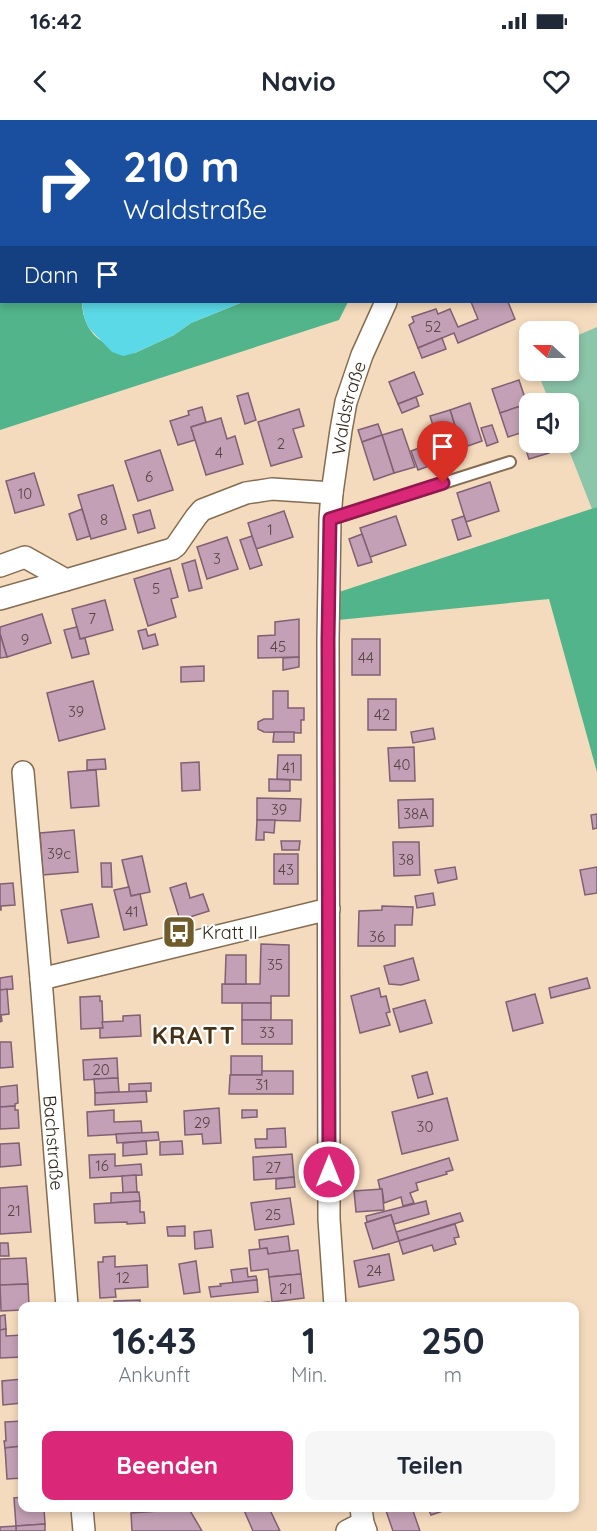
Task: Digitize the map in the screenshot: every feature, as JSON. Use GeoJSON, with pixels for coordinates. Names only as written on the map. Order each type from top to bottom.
{"type":"FeatureCollection","features":[{"type":"Feature","properties":{"kind":"street","name":"Waldstraße"},"geometry":{"type":"LineString","coordinates":[[335,1302],[329,1219],[328,639],[330,519],[346,402],[353,377],[386,303]]}},
{"type":"Feature","properties":{"kind":"street"},"geometry":{"type":"LineString","coordinates":[[0,599],[172,549],[202,510],[246,493],[273,489],[332,493]]}},
{"type":"Feature","properties":{"kind":"street"},"geometry":{"type":"LineString","coordinates":[[0,566],[25,557],[66,580]]}},
{"type":"Feature","properties":{"kind":"street","name":"Bachstraße"},"geometry":{"type":"LineString","coordinates":[[23,772],[66,1302]]}},
{"type":"Feature","properties":{"kind":"street"},"geometry":{"type":"LineString","coordinates":[[41,979],[329,909]]}},
{"type":"Feature","properties":{"kind":"street"},"geometry":{"type":"LineString","coordinates":[[82,1512],[84,1531]]}},
{"type":"Feature","properties":{"kind":"lane"},"geometry":{"type":"LineString","coordinates":[[330,519],[510,462]]}},
{"type":"Feature","properties":{"kind":"green space"},"geometry":{"type":"Polygon","coordinates":[[[0,303],[82,303],[85,320],[98,339],[135,353],[174,335],[191,323],[241,303],[348,303],[339,320],[0,430],[0,303]]]}},
{"type":"Feature","properties":{"kind":"green space"},"geometry":{"type":"Polygon","coordinates":[[[597,327],[597,507],[592,509],[570,453],[579,453],[579,393],[546,393],[541,381],[579,381],[579,335],[597,327]]]}},
{"type":"Feature","properties":{"kind":"green space"},"geometry":{"type":"Polygon","coordinates":[[[597,507],[597,772],[549,599],[338,620],[339,592],[597,507]]]}},
{"type":"Feature","properties":{"kind":"water"},"geometry":{"type":"Polygon","coordinates":[[[82,303],[241,303],[191,323],[174,335],[135,353],[123,356],[112,352],[88,327],[82,303]]]}},
{"type":"Feature","properties":{"kind":"building"},"geometry":{"type":"Polygon","coordinates":[[[471,303],[508,303],[515,319],[458,343],[454,333],[418,348],[409,325],[414,322],[412,317],[436,309],[438,314],[450,309],[458,327],[478,319],[471,303]]]}},
{"type":"Feature","properties":{"kind":"building"},"geometry":{"type":"Polygon","coordinates":[[[442,338],[446,349],[422,358],[418,348],[442,338]]]}},
{"type":"Feature","properties":{"kind":"building"},"geometry":{"type":"Polygon","coordinates":[[[414,372],[423,394],[398,404],[389,382],[414,372]]]}},
{"type":"Feature","properties":{"kind":"building"},"geometry":{"type":"Polygon","coordinates":[[[519,380],[523,393],[519,393],[519,407],[500,413],[492,389],[519,380]]]}},
{"type":"Feature","properties":{"kind":"building"},"geometry":{"type":"Polygon","coordinates":[[[248,393],[256,420],[245,424],[237,396],[248,393]]]}},
{"type":"Feature","properties":{"kind":"building"},"geometry":{"type":"Polygon","coordinates":[[[416,397],[419,406],[402,413],[398,404],[416,397]]]}},
{"type":"Feature","properties":{"kind":"building"},"geometry":{"type":"Polygon","coordinates":[[[470,403],[482,441],[462,448],[450,410],[470,403]]]}},
{"type":"Feature","properties":{"kind":"building"},"geometry":{"type":"Polygon","coordinates":[[[202,407],[206,422],[191,427],[195,440],[178,445],[170,421],[189,415],[188,411],[202,407]]]}},
{"type":"Feature","properties":{"kind":"building"},"geometry":{"type":"Polygon","coordinates":[[[519,407],[519,434],[508,437],[500,413],[519,407]]]}},
{"type":"Feature","properties":{"kind":"building"},"geometry":{"type":"Polygon","coordinates":[[[299,409],[304,426],[293,429],[302,457],[271,466],[258,422],[299,409]]]}},
{"type":"Feature","properties":{"kind":"building"},"geometry":{"type":"Polygon","coordinates":[[[450,410],[462,448],[442,454],[430,416],[450,410]]]}},
{"type":"Feature","properties":{"kind":"building"},"geometry":{"type":"Polygon","coordinates":[[[221,418],[227,439],[235,436],[243,464],[206,475],[191,427],[221,418]]]}},
{"type":"Feature","properties":{"kind":"building"},"geometry":{"type":"Polygon","coordinates":[[[378,424],[382,435],[362,442],[358,430],[378,424]]]}},
{"type":"Feature","properties":{"kind":"building"},"geometry":{"type":"Polygon","coordinates":[[[492,425],[498,442],[487,446],[481,428],[492,425]]]}},
{"type":"Feature","properties":{"kind":"building"},"geometry":{"type":"Polygon","coordinates":[[[402,429],[415,467],[394,473],[382,435],[402,429]]]}},
{"type":"Feature","properties":{"kind":"building"},"geometry":{"type":"Polygon","coordinates":[[[382,435],[394,473],[374,480],[362,442],[382,435]]]}},
{"type":"Feature","properties":{"kind":"building"},"geometry":{"type":"Polygon","coordinates":[[[433,443],[440,462],[418,470],[411,451],[433,443]]]}},
{"type":"Feature","properties":{"kind":"building"},"geometry":{"type":"Polygon","coordinates":[[[160,450],[173,490],[138,501],[125,461],[160,450]]]}},
{"type":"Feature","properties":{"kind":"building"},"geometry":{"type":"Polygon","coordinates":[[[527,453],[549,453],[529,459],[527,453]]]}},
{"type":"Feature","properties":{"kind":"building"},"geometry":{"type":"Polygon","coordinates":[[[34,473],[44,505],[15,513],[6,481],[34,473]]]}},
{"type":"Feature","properties":{"kind":"building"},"geometry":{"type":"Polygon","coordinates":[[[490,482],[499,511],[466,522],[457,493],[490,482]]]}},
{"type":"Feature","properties":{"kind":"building"},"geometry":{"type":"Polygon","coordinates":[[[113,485],[126,529],[91,539],[78,495],[113,485]]]}},
{"type":"Feature","properties":{"kind":"building"},"geometry":{"type":"Polygon","coordinates":[[[82,509],[90,536],[77,540],[69,514],[82,509]]]}},
{"type":"Feature","properties":{"kind":"building"},"geometry":{"type":"Polygon","coordinates":[[[150,510],[155,528],[138,533],[133,515],[150,510]]]}},
{"type":"Feature","properties":{"kind":"building"},"geometry":{"type":"Polygon","coordinates":[[[284,511],[293,537],[256,549],[248,523],[284,511]]]}},
{"type":"Feature","properties":{"kind":"building"},"geometry":{"type":"Polygon","coordinates":[[[396,516],[406,545],[370,557],[360,528],[396,516]]]}},
{"type":"Feature","properties":{"kind":"building"},"geometry":{"type":"Polygon","coordinates":[[[464,516],[471,536],[458,540],[452,520],[464,516]]]}},
{"type":"Feature","properties":{"kind":"building"},"geometry":{"type":"Polygon","coordinates":[[[362,534],[372,562],[358,566],[349,539],[362,534]]]}},
{"type":"Feature","properties":{"kind":"building"},"geometry":{"type":"Polygon","coordinates":[[[252,536],[262,565],[250,569],[240,540],[252,536]]]}},
{"type":"Feature","properties":{"kind":"building"},"geometry":{"type":"Polygon","coordinates":[[[227,537],[238,569],[207,579],[197,547],[227,537]]]}},
{"type":"Feature","properties":{"kind":"building"},"geometry":{"type":"Polygon","coordinates":[[[195,560],[202,588],[189,591],[182,564],[195,560]]]}},
{"type":"Feature","properties":{"kind":"building"},"geometry":{"type":"Polygon","coordinates":[[[170,568],[178,597],[171,599],[176,617],[148,626],[134,579],[170,568]]]}},
{"type":"Feature","properties":{"kind":"building"},"geometry":{"type":"Polygon","coordinates":[[[105,600],[113,630],[80,639],[72,609],[105,600]]]}},
{"type":"Feature","properties":{"kind":"building"},"geometry":{"type":"Polygon","coordinates":[[[42,614],[51,643],[7,657],[0,627],[42,614]]]}},
{"type":"Feature","properties":{"kind":"building"},"geometry":{"type":"Polygon","coordinates":[[[299,619],[299,657],[258,658],[258,636],[275,635],[275,622],[299,619]]]}},
{"type":"Feature","properties":{"kind":"building"},"geometry":{"type":"Polygon","coordinates":[[[77,627],[80,639],[85,638],[89,654],[72,658],[64,630],[77,627]]]}},
{"type":"Feature","properties":{"kind":"building"},"geometry":{"type":"Polygon","coordinates":[[[146,629],[148,636],[155,634],[158,645],[143,649],[138,631],[146,629]]]}},
{"type":"Feature","properties":{"kind":"building"},"geometry":{"type":"Polygon","coordinates":[[[0,634],[7,657],[0,658],[0,634]]]}},
{"type":"Feature","properties":{"kind":"building"},"geometry":{"type":"Polygon","coordinates":[[[352,639],[380,639],[380,675],[352,675],[352,639]]]}},
{"type":"Feature","properties":{"kind":"building"},"geometry":{"type":"Polygon","coordinates":[[[299,657],[299,667],[283,670],[283,658],[299,657]]]}},
{"type":"Feature","properties":{"kind":"building"},"geometry":{"type":"Polygon","coordinates":[[[204,666],[204,681],[181,682],[181,667],[204,666]]]}},
{"type":"Feature","properties":{"kind":"building"},"geometry":{"type":"Polygon","coordinates":[[[93,681],[105,729],[59,741],[47,693],[93,681]]]}},
{"type":"Feature","properties":{"kind":"building"},"geometry":{"type":"Polygon","coordinates":[[[273,691],[288,691],[288,708],[304,708],[301,733],[264,732],[258,729],[258,722],[273,719],[273,691]]]}},
{"type":"Feature","properties":{"kind":"building"},"geometry":{"type":"Polygon","coordinates":[[[368,699],[396,699],[396,730],[368,730],[368,699]]]}},
{"type":"Feature","properties":{"kind":"building"},"geometry":{"type":"Polygon","coordinates":[[[433,728],[435,739],[413,743],[411,732],[433,728]]]}},
{"type":"Feature","properties":{"kind":"building"},"geometry":{"type":"Polygon","coordinates":[[[274,732],[294,732],[294,742],[273,742],[274,732]]]}},
{"type":"Feature","properties":{"kind":"building"},"geometry":{"type":"Polygon","coordinates":[[[414,747],[415,781],[390,781],[388,748],[414,747]]]}},
{"type":"Feature","properties":{"kind":"building"},"geometry":{"type":"Polygon","coordinates":[[[278,755],[301,755],[301,780],[277,779],[278,755]]]}},
{"type":"Feature","properties":{"kind":"building"},"geometry":{"type":"Polygon","coordinates":[[[105,759],[106,769],[87,770],[87,760],[105,759]]]}},
{"type":"Feature","properties":{"kind":"building"},"geometry":{"type":"Polygon","coordinates":[[[199,762],[200,790],[182,791],[181,763],[199,762]]]}},
{"type":"Feature","properties":{"kind":"building"},"geometry":{"type":"Polygon","coordinates":[[[96,770],[99,806],[71,808],[68,772],[96,770]]]}},
{"type":"Feature","properties":{"kind":"building"},"geometry":{"type":"Polygon","coordinates":[[[269,779],[290,780],[290,791],[269,791],[269,779]]]}},
{"type":"Feature","properties":{"kind":"building"},"geometry":{"type":"Polygon","coordinates":[[[257,798],[301,799],[300,821],[257,820],[257,798]]]}},
{"type":"Feature","properties":{"kind":"building"},"geometry":{"type":"Polygon","coordinates":[[[433,799],[433,826],[399,828],[398,800],[433,799]]]}},
{"type":"Feature","properties":{"kind":"building"},"geometry":{"type":"Polygon","coordinates":[[[597,814],[597,828],[593,829],[591,815],[597,814]]]}},
{"type":"Feature","properties":{"kind":"building"},"geometry":{"type":"Polygon","coordinates":[[[257,820],[275,820],[274,833],[264,832],[264,840],[256,840],[257,820]]]}},
{"type":"Feature","properties":{"kind":"building"},"geometry":{"type":"Polygon","coordinates":[[[74,830],[78,872],[43,875],[40,833],[74,830]]]}},
{"type":"Feature","properties":{"kind":"building"},"geometry":{"type":"Polygon","coordinates":[[[281,841],[300,841],[299,850],[282,850],[281,841]]]}},
{"type":"Feature","properties":{"kind":"building"},"geometry":{"type":"Polygon","coordinates":[[[393,842],[419,842],[420,875],[394,876],[393,842]]]}},
{"type":"Feature","properties":{"kind":"building"},"geometry":{"type":"Polygon","coordinates":[[[274,854],[298,854],[298,884],[274,884],[274,854]]]}},
{"type":"Feature","properties":{"kind":"building"},"geometry":{"type":"Polygon","coordinates":[[[142,856],[150,892],[131,896],[122,860],[142,856]]]}},
{"type":"Feature","properties":{"kind":"building"},"geometry":{"type":"Polygon","coordinates":[[[101,863],[111,863],[112,887],[102,887],[101,863]]]}},
{"type":"Feature","properties":{"kind":"building"},"geometry":{"type":"Polygon","coordinates":[[[455,867],[457,879],[438,883],[435,870],[455,867]]]}},
{"type":"Feature","properties":{"kind":"building"},"geometry":{"type":"Polygon","coordinates":[[[597,867],[597,893],[585,895],[580,870],[597,867]]]}},
{"type":"Feature","properties":{"kind":"building"},"geometry":{"type":"Polygon","coordinates":[[[13,883],[15,905],[1,906],[0,910],[0,884],[13,883]]]}},
{"type":"Feature","properties":{"kind":"building"},"geometry":{"type":"Polygon","coordinates":[[[186,883],[190,898],[203,894],[209,911],[180,920],[170,888],[186,883]]]}},
{"type":"Feature","properties":{"kind":"building"},"geometry":{"type":"Polygon","coordinates":[[[129,887],[131,896],[140,894],[147,925],[124,930],[114,890],[129,887]]]}},
{"type":"Feature","properties":{"kind":"building"},"geometry":{"type":"Polygon","coordinates":[[[433,893],[435,905],[417,908],[415,896],[433,893]]]}},
{"type":"Feature","properties":{"kind":"building"},"geometry":{"type":"Polygon","coordinates":[[[92,904],[99,937],[68,943],[61,910],[92,904]]]}},
{"type":"Feature","properties":{"kind":"building"},"geometry":{"type":"Polygon","coordinates":[[[382,906],[413,907],[412,925],[395,925],[395,946],[358,946],[359,911],[382,910],[382,906]]]}},
{"type":"Feature","properties":{"kind":"building"},"geometry":{"type":"Polygon","coordinates":[[[261,944],[289,945],[289,996],[271,996],[271,1003],[222,1003],[222,984],[260,984],[261,944]]]}},
{"type":"Feature","properties":{"kind":"building"},"geometry":{"type":"Polygon","coordinates":[[[226,955],[246,955],[246,984],[225,984],[226,955]]]}},
{"type":"Feature","properties":{"kind":"building"},"geometry":{"type":"Polygon","coordinates":[[[413,958],[419,980],[401,985],[389,984],[384,966],[413,958]]]}},
{"type":"Feature","properties":{"kind":"building"},"geometry":{"type":"Polygon","coordinates":[[[12,976],[13,989],[0,990],[0,978],[12,976]]]}},
{"type":"Feature","properties":{"kind":"building"},"geometry":{"type":"Polygon","coordinates":[[[587,978],[590,988],[551,998],[549,988],[587,978]]]}},
{"type":"Feature","properties":{"kind":"building"},"geometry":{"type":"Polygon","coordinates":[[[379,988],[381,997],[386,996],[390,1012],[386,1013],[390,1025],[360,1033],[351,996],[379,988]]]}},
{"type":"Feature","properties":{"kind":"building"},"geometry":{"type":"Polygon","coordinates":[[[7,989],[9,1014],[1,1015],[2,1021],[0,1022],[0,990],[7,989]]]}},
{"type":"Feature","properties":{"kind":"building"},"geometry":{"type":"Polygon","coordinates":[[[535,994],[543,1023],[513,1031],[506,1002],[535,994]]]}},
{"type":"Feature","properties":{"kind":"building"},"geometry":{"type":"Polygon","coordinates":[[[100,996],[103,1028],[81,1029],[80,997],[100,996]]]}},
{"type":"Feature","properties":{"kind":"building"},"geometry":{"type":"Polygon","coordinates":[[[425,1000],[432,1023],[400,1032],[393,1009],[425,1000]]]}},
{"type":"Feature","properties":{"kind":"building"},"geometry":{"type":"Polygon","coordinates":[[[242,1003],[271,1003],[271,1020],[242,1020],[242,1003]]]}},
{"type":"Feature","properties":{"kind":"building"},"geometry":{"type":"Polygon","coordinates":[[[140,1015],[141,1036],[100,1038],[102,1022],[123,1021],[123,1016],[140,1015]]]}},
{"type":"Feature","properties":{"kind":"building"},"geometry":{"type":"Polygon","coordinates":[[[242,1020],[292,1020],[292,1044],[242,1044],[242,1020]]]}},
{"type":"Feature","properties":{"kind":"building"},"geometry":{"type":"Polygon","coordinates":[[[0,1042],[11,1042],[13,1067],[0,1068],[0,1042]]]}},
{"type":"Feature","properties":{"kind":"building"},"geometry":{"type":"Polygon","coordinates":[[[231,1056],[262,1056],[262,1075],[231,1075],[231,1056]]]}},
{"type":"Feature","properties":{"kind":"building"},"geometry":{"type":"Polygon","coordinates":[[[117,1058],[118,1078],[84,1080],[83,1060],[117,1058]]]}},
{"type":"Feature","properties":{"kind":"building"},"geometry":{"type":"Polygon","coordinates":[[[262,1071],[293,1071],[293,1094],[229,1094],[230,1075],[262,1075],[262,1071]]]}},
{"type":"Feature","properties":{"kind":"building"},"geometry":{"type":"Polygon","coordinates":[[[427,1072],[433,1094],[418,1098],[412,1076],[427,1072]]]}},
{"type":"Feature","properties":{"kind":"building"},"geometry":{"type":"Polygon","coordinates":[[[118,1078],[119,1092],[95,1093],[94,1079],[118,1078]]]}},
{"type":"Feature","properties":{"kind":"building"},"geometry":{"type":"Polygon","coordinates":[[[151,1083],[151,1091],[129,1092],[129,1084],[151,1083]]]}},
{"type":"Feature","properties":{"kind":"building"},"geometry":{"type":"Polygon","coordinates":[[[17,1085],[18,1103],[15,1106],[0,1107],[0,1087],[17,1085]]]}},
{"type":"Feature","properties":{"kind":"building"},"geometry":{"type":"Polygon","coordinates":[[[146,1091],[147,1102],[95,1105],[95,1093],[146,1091]]]}},
{"type":"Feature","properties":{"kind":"building"},"geometry":{"type":"Polygon","coordinates":[[[447,1098],[458,1140],[402,1154],[392,1112],[447,1098]]]}},
{"type":"Feature","properties":{"kind":"building"},"geometry":{"type":"Polygon","coordinates":[[[15,1106],[15,1110],[18,1110],[19,1128],[0,1129],[0,1107],[15,1106]]]}},
{"type":"Feature","properties":{"kind":"building"},"geometry":{"type":"Polygon","coordinates":[[[219,1108],[221,1143],[203,1144],[202,1134],[185,1135],[184,1111],[219,1108]]]}},
{"type":"Feature","properties":{"kind":"building"},"geometry":{"type":"Polygon","coordinates":[[[114,1110],[114,1122],[141,1121],[142,1133],[88,1136],[87,1112],[114,1110]]]}},
{"type":"Feature","properties":{"kind":"building"},"geometry":{"type":"Polygon","coordinates":[[[242,1110],[257,1110],[257,1117],[242,1118],[242,1110]]]}},
{"type":"Feature","properties":{"kind":"building"},"geometry":{"type":"Polygon","coordinates":[[[285,1128],[286,1147],[256,1148],[255,1139],[267,1139],[267,1129],[285,1128]]]}},
{"type":"Feature","properties":{"kind":"building"},"geometry":{"type":"Polygon","coordinates":[[[158,1132],[159,1140],[117,1143],[116,1134],[158,1132]]]}},
{"type":"Feature","properties":{"kind":"building"},"geometry":{"type":"Polygon","coordinates":[[[146,1141],[147,1154],[123,1156],[123,1143],[146,1141]]]}},
{"type":"Feature","properties":{"kind":"building"},"geometry":{"type":"Polygon","coordinates":[[[182,1141],[183,1154],[160,1155],[160,1142],[182,1141]]]}},
{"type":"Feature","properties":{"kind":"building"},"geometry":{"type":"Polygon","coordinates":[[[19,1143],[21,1165],[0,1167],[0,1144],[19,1143]]]}},
{"type":"Feature","properties":{"kind":"building"},"geometry":{"type":"Polygon","coordinates":[[[115,1154],[115,1166],[141,1164],[142,1175],[90,1178],[89,1155],[115,1154]]]}},
{"type":"Feature","properties":{"kind":"building"},"geometry":{"type":"Polygon","coordinates":[[[292,1154],[294,1177],[254,1180],[253,1157],[292,1154]]]}},
{"type":"Feature","properties":{"kind":"building"},"geometry":{"type":"Polygon","coordinates":[[[449,1158],[453,1170],[416,1183],[418,1190],[410,1193],[414,1203],[403,1206],[401,1197],[384,1203],[378,1180],[449,1158]]]}},
{"type":"Feature","properties":{"kind":"building"},"geometry":{"type":"Polygon","coordinates":[[[136,1175],[137,1192],[123,1193],[122,1176],[136,1175]]]}},
{"type":"Feature","properties":{"kind":"building"},"geometry":{"type":"Polygon","coordinates":[[[294,1177],[295,1187],[276,1189],[276,1179],[294,1177]]]}},
{"type":"Feature","properties":{"kind":"building"},"geometry":{"type":"Polygon","coordinates":[[[27,1186],[31,1232],[0,1234],[0,1188],[27,1186]]]}},
{"type":"Feature","properties":{"kind":"building"},"geometry":{"type":"Polygon","coordinates":[[[382,1189],[384,1210],[356,1212],[354,1191],[382,1189]]]}},
{"type":"Feature","properties":{"kind":"building"},"geometry":{"type":"Polygon","coordinates":[[[139,1192],[140,1201],[111,1203],[111,1193],[139,1192]]]}},
{"type":"Feature","properties":{"kind":"building"},"geometry":{"type":"Polygon","coordinates":[[[290,1198],[294,1224],[255,1230],[251,1203],[290,1198]]]}},
{"type":"Feature","properties":{"kind":"building"},"geometry":{"type":"Polygon","coordinates":[[[140,1201],[140,1212],[144,1212],[145,1223],[95,1223],[94,1204],[140,1201]]]}},
{"type":"Feature","properties":{"kind":"building"},"geometry":{"type":"Polygon","coordinates":[[[426,1201],[429,1214],[394,1224],[391,1215],[367,1222],[366,1216],[426,1201]]]}},
{"type":"Feature","properties":{"kind":"building"},"geometry":{"type":"Polygon","coordinates":[[[460,1213],[463,1221],[399,1241],[396,1232],[460,1213]]]}},
{"type":"Feature","properties":{"kind":"building"},"geometry":{"type":"Polygon","coordinates":[[[391,1215],[399,1241],[373,1249],[365,1223],[391,1215]]]}},
{"type":"Feature","properties":{"kind":"building"},"geometry":{"type":"Polygon","coordinates":[[[455,1224],[459,1237],[454,1238],[456,1244],[434,1251],[432,1245],[403,1254],[399,1241],[455,1224]]]}},
{"type":"Feature","properties":{"kind":"building"},"geometry":{"type":"Polygon","coordinates":[[[185,1226],[185,1236],[168,1236],[167,1227],[185,1226]]]}},
{"type":"Feature","properties":{"kind":"building"},"geometry":{"type":"Polygon","coordinates":[[[211,1230],[213,1247],[195,1249],[194,1232],[211,1230]]]}},
{"type":"Feature","properties":{"kind":"building"},"geometry":{"type":"Polygon","coordinates":[[[288,1236],[290,1251],[268,1254],[267,1248],[260,1249],[259,1240],[288,1236]]]}},
{"type":"Feature","properties":{"kind":"building"},"geometry":{"type":"Polygon","coordinates":[[[0,1243],[8,1243],[9,1256],[0,1256],[0,1243]]]}},
{"type":"Feature","properties":{"kind":"building"},"geometry":{"type":"Polygon","coordinates":[[[267,1248],[268,1254],[298,1250],[301,1274],[269,1277],[268,1269],[251,1271],[249,1250],[267,1248]]]}},
{"type":"Feature","properties":{"kind":"building"},"geometry":{"type":"Polygon","coordinates":[[[389,1254],[394,1280],[359,1287],[354,1261],[389,1254]]]}},
{"type":"Feature","properties":{"kind":"building"},"geometry":{"type":"Polygon","coordinates":[[[115,1256],[115,1267],[147,1265],[148,1287],[115,1289],[116,1297],[100,1298],[98,1262],[103,1262],[103,1257],[115,1256]]]}},
{"type":"Feature","properties":{"kind":"building"},"geometry":{"type":"Polygon","coordinates":[[[26,1258],[28,1284],[0,1285],[0,1259],[26,1258]]]}},
{"type":"Feature","properties":{"kind":"building"},"geometry":{"type":"Polygon","coordinates":[[[196,1261],[200,1292],[184,1294],[179,1264],[196,1261]]]}},
{"type":"Feature","properties":{"kind":"building"},"geometry":{"type":"Polygon","coordinates":[[[247,1268],[248,1277],[256,1276],[257,1280],[233,1283],[231,1270],[247,1268]]]}},
{"type":"Feature","properties":{"kind":"building"},"geometry":{"type":"Polygon","coordinates":[[[301,1274],[304,1298],[272,1302],[269,1277],[301,1274]]]}},
{"type":"Feature","properties":{"kind":"building"},"geometry":{"type":"Polygon","coordinates":[[[257,1280],[258,1292],[211,1297],[209,1287],[257,1280]]]}},
{"type":"Feature","properties":{"kind":"building"},"geometry":{"type":"Polygon","coordinates":[[[28,1284],[29,1302],[18,1302],[18,1310],[1,1311],[0,1285],[28,1284]]]}},
{"type":"Feature","properties":{"kind":"building"},"geometry":{"type":"Polygon","coordinates":[[[140,1300],[140,1302],[114,1302],[140,1300]]]}},
{"type":"Feature","properties":{"kind":"building"},"geometry":{"type":"Polygon","coordinates":[[[5,1315],[6,1329],[0,1330],[0,1316],[5,1315]]]}},
{"type":"Feature","properties":{"kind":"building"},"geometry":{"type":"Polygon","coordinates":[[[6,1329],[6,1336],[18,1335],[18,1357],[0,1358],[0,1330],[6,1329]]]}},
{"type":"Feature","properties":{"kind":"building"},"geometry":{"type":"Polygon","coordinates":[[[18,1379],[18,1403],[3,1405],[2,1381],[18,1379]]]}},
{"type":"Feature","properties":{"kind":"building"},"geometry":{"type":"Polygon","coordinates":[[[18,1421],[18,1446],[5,1448],[5,1422],[18,1421]]]}},
{"type":"Feature","properties":{"kind":"building"},"geometry":{"type":"Polygon","coordinates":[[[18,1446],[18,1478],[7,1479],[5,1448],[18,1446]]]}},
{"type":"Feature","properties":{"kind":"building"},"geometry":{"type":"Polygon","coordinates":[[[14,1498],[18,1498],[18,1512],[44,1512],[45,1524],[16,1526],[14,1498]]]}},
{"type":"Feature","properties":{"kind":"building"},"geometry":{"type":"Polygon","coordinates":[[[191,1512],[202,1531],[132,1531],[131,1513],[191,1512]]]}},
{"type":"Feature","properties":{"kind":"building"},"geometry":{"type":"Polygon","coordinates":[[[245,1512],[271,1512],[280,1531],[253,1531],[245,1512]]]}},
{"type":"Feature","properties":{"kind":"building"},"geometry":{"type":"Polygon","coordinates":[[[386,1512],[413,1512],[420,1531],[393,1531],[386,1512]]]}},
{"type":"Feature","properties":{"kind":"building"},"geometry":{"type":"Polygon","coordinates":[[[45,1524],[45,1531],[16,1531],[16,1526],[45,1524]]]}},
{"type":"Feature","properties":{"kind":"building"},"geometry":{"type":"Polygon","coordinates":[[[16,1526],[16,1531],[0,1531],[0,1527],[16,1526]]]}},
{"type":"Feature","properties":{"kind":"place","name":"Kratt II"},"geometry":{"type":"Point","coordinates":[179,932]}},
{"type":"Feature","properties":{"kind":"district","name":"KRATT"},"geometry":{"type":"Point","coordinates":[194,1035]}},
{"type":"Feature","properties":{"kind":"route"},"geometry":{"type":"LineString","coordinates":[[329,1172],[328,639],[330,519],[443,483]]}}]}
